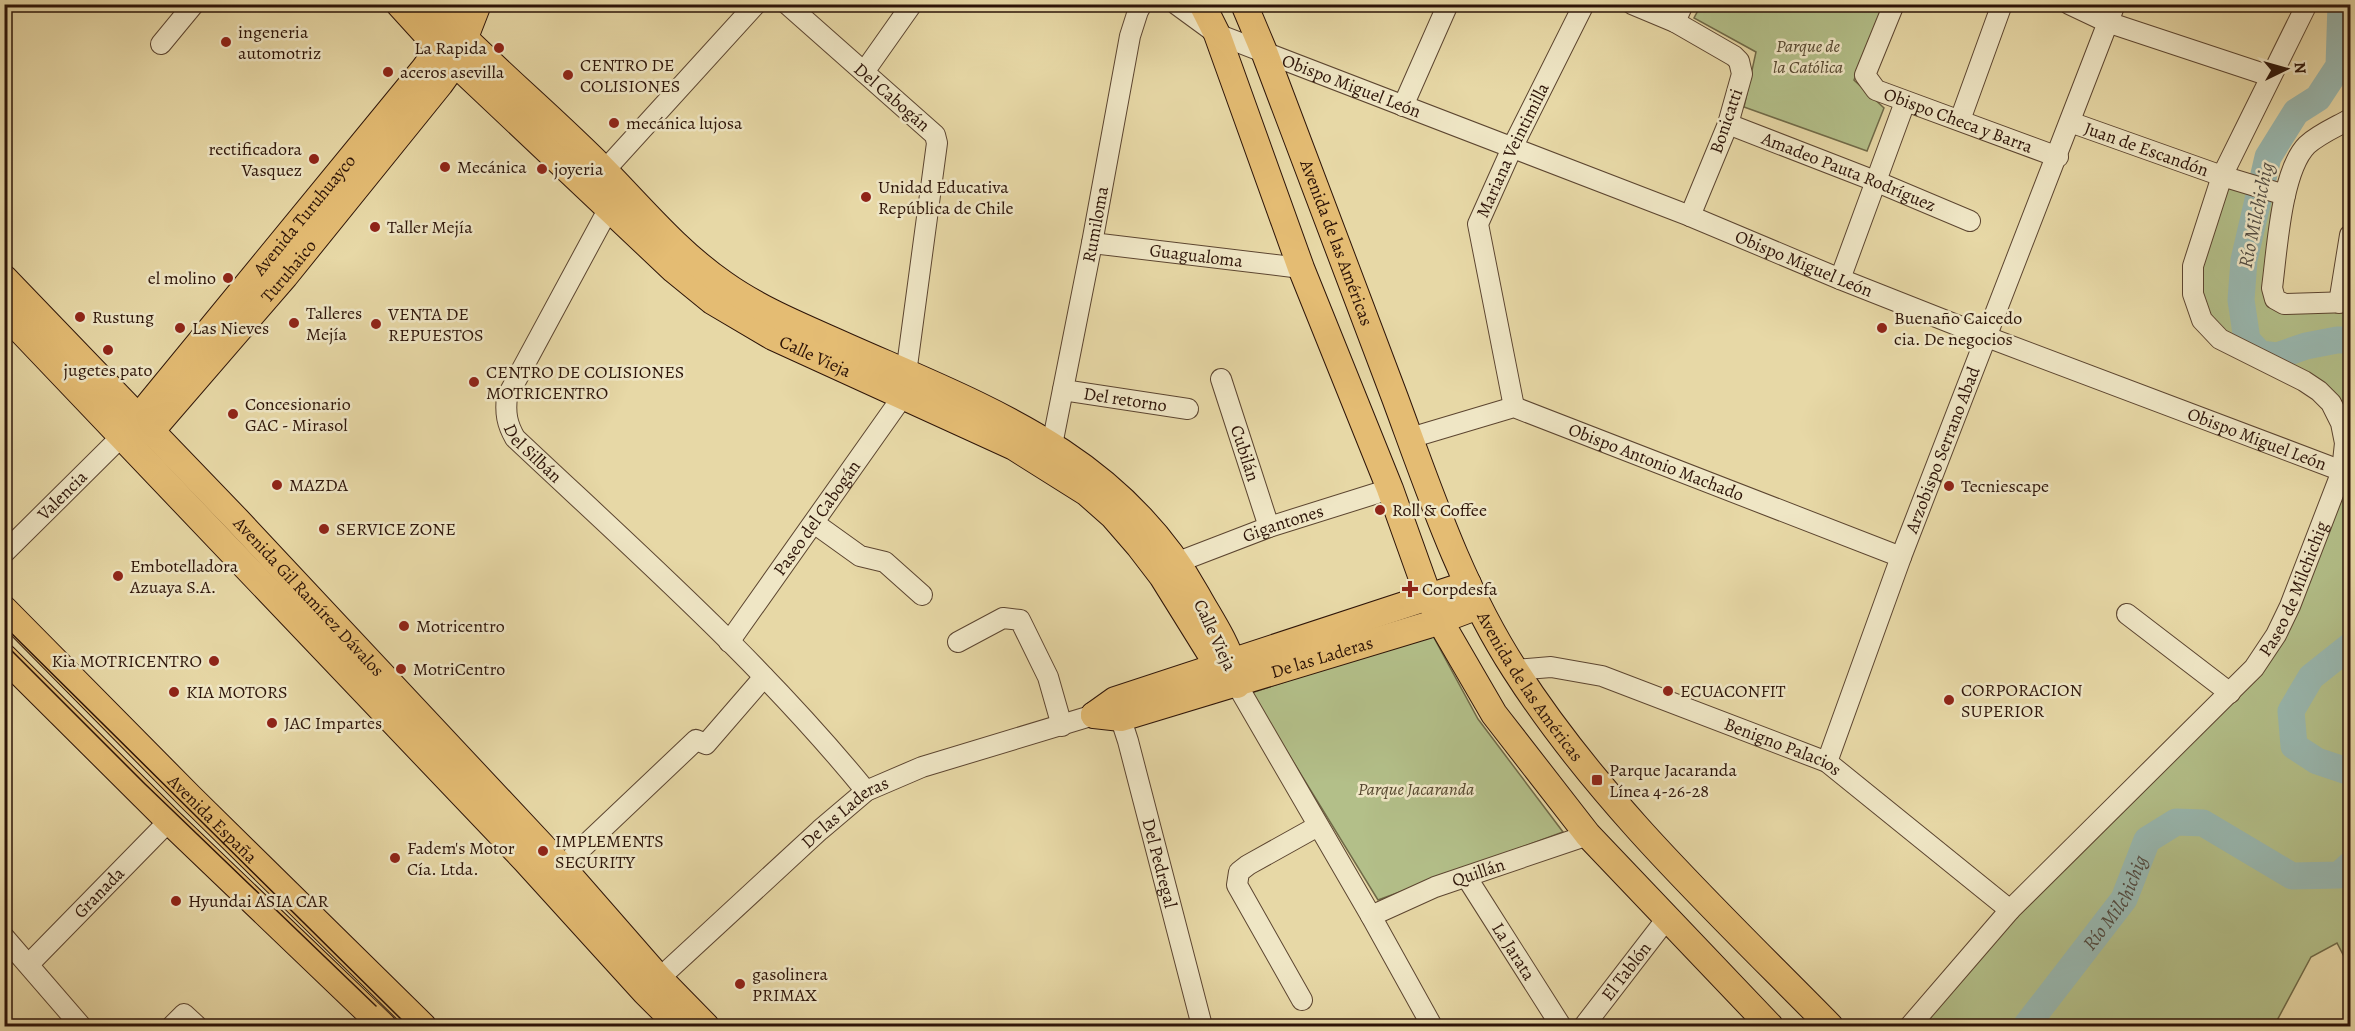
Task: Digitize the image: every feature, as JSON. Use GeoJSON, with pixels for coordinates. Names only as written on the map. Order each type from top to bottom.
{"type":"FeatureCollection","features":[{"type":"Feature","properties":{"kind":"main road","name":"Calle Vieja"},"geometry":{"type":"LineString","coordinates":[[399,4],[447,55],[675,270],[712,301],[774,337],[905,385],[985,409],[1052,445],[1095,474],[1150,526],[1178,562],[1229,671]]}},
{"type":"Feature","properties":{"kind":"main road","name":"Calle Vieja"},"geometry":{"type":"LineString","coordinates":[[431,4],[457,23],[652,222],[686,254],[725,285],[1014,447],[1087,493],[1113,516],[1139,546],[1229,671]]}},
{"type":"Feature","properties":{"kind":"main road","name":"Avenida Turuhuayco"},"geometry":{"type":"LineString","coordinates":[[145,424],[276,269],[384,120],[447,55],[457,23],[478,4]]}},
{"type":"Feature","properties":{"kind":"main road"},"geometry":{"type":"LineString","coordinates":[[1202,4],[1217,34],[1301,268],[1390,489],[1429,598],[1440,621],[1494,714],[1588,835],[1770,1026]]}},
{"type":"Feature","properties":{"kind":"main road","name":"Avenida de las Américas"},"geometry":{"type":"LineString","coordinates":[[1244,4],[1410,438],[1473,595],[1515,670],[1596,780],[1685,879],[1830,1026]]}},
{"type":"Feature","properties":{"kind":"main road","name":"Avenida Gil Ramírez Dávalos"},"geometry":{"type":"LineString","coordinates":[[4,278],[145,424],[562,867],[652,985],[680,1026]]}},
{"type":"Feature","properties":{"kind":"main road","name":"Avenida Gil Ramírez Dávalos"},"geometry":{"type":"LineString","coordinates":[[4,313],[525,860],[652,985],[706,1026]]}},
{"type":"Feature","properties":{"kind":"main road"},"geometry":{"type":"LineString","coordinates":[[121,437],[145,424]]}},
{"type":"Feature","properties":{"kind":"main road","name":"De las Laderas"},"geometry":{"type":"LineString","coordinates":[[1229,671],[1440,621],[1473,595]]}},
{"type":"Feature","properties":{"kind":"main road","name":"De las Laderas"},"geometry":{"type":"LineString","coordinates":[[1094,715],[1229,671],[1429,598],[1473,595]]}},
{"type":"Feature","properties":{"kind":"main road","name":"Avenida España"},"geometry":{"type":"LineString","coordinates":[[4,609],[190,797],[423,1026]]}},
{"type":"Feature","properties":{"kind":"main road","name":"Avenida España"},"geometry":{"type":"LineString","coordinates":[[4,657],[169,821],[384,1026]]}},
{"type":"Feature","properties":{"kind":"street"},"geometry":{"type":"LineString","coordinates":[[161,44],[194,4]]}},
{"type":"Feature","properties":{"kind":"street"},"geometry":{"type":"LineString","coordinates":[[609,208],[609,199],[603,180],[604,171],[756,4]]}},
{"type":"Feature","properties":{"kind":"street","name":"Del Cabogán"},"geometry":{"type":"LineString","coordinates":[[787,4],[937,138],[905,385]]}},
{"type":"Feature","properties":{"kind":"street"},"geometry":{"type":"LineString","coordinates":[[864,72],[912,4]]}},
{"type":"Feature","properties":{"kind":"street","name":"Rumiloma"},"geometry":{"type":"LineString","coordinates":[[1052,445],[1130,36],[1142,4]]}},
{"type":"Feature","properties":{"kind":"street","name":"Obispo Miguel León"},"geometry":{"type":"LineString","coordinates":[[1176,4],[1217,34],[1265,54],[1690,216],[1987,338],[2342,471]]}},
{"type":"Feature","properties":{"kind":"street"},"geometry":{"type":"LineString","coordinates":[[1403,106],[1448,4]]}},
{"type":"Feature","properties":{"kind":"street","name":"Mariana Veintimilla"},"geometry":{"type":"LineString","coordinates":[[1514,407],[1478,224],[1512,148],[1584,4]]}},
{"type":"Feature","properties":{"kind":"street","name":"Bonicatti"},"geometry":{"type":"LineString","coordinates":[[1632,4],[1679,13],[1739,61],[1742,74],[1728,124],[1690,216]]}},
{"type":"Feature","properties":{"kind":"street","name":"Obispo Checa y Barra"},"geometry":{"type":"LineString","coordinates":[[1894,4],[1865,75],[1876,90],[2058,157]]}},
{"type":"Feature","properties":{"kind":"street"},"geometry":{"type":"LineString","coordinates":[[1960,120],[2002,4]]}},
{"type":"Feature","properties":{"kind":"street"},"geometry":{"type":"LineString","coordinates":[[2070,4],[2111,13],[2270,76]]}},
{"type":"Feature","properties":{"kind":"street","name":"Paseo de Milchichig"},"geometry":{"type":"LineString","coordinates":[[1910,1026],[2010,910],[2254,668],[2276,635],[2290,606],[2342,471],[2345,444],[2341,423],[2331,403],[2304,381],[2220,339],[2202,320],[2193,294],[2193,266],[2270,76],[2299,24],[2307,4]]}},
{"type":"Feature","properties":{"kind":"street","name":"Arzobispo Serrano Abad"},"geometry":{"type":"LineString","coordinates":[[1827,762],[1901,557],[2058,157],[2111,13]]}},
{"type":"Feature","properties":{"kind":"street"},"geometry":{"type":"LineString","coordinates":[[1839,279],[1905,102]]}},
{"type":"Feature","properties":{"kind":"street"},"geometry":{"type":"LineString","coordinates":[[2350,119],[2307,146],[2279,194],[2272,288],[2275,299],[2284,304],[2345,302],[2350,235]]}},
{"type":"Feature","properties":{"kind":"street","name":"Juan de Escandón"},"geometry":{"type":"LineString","coordinates":[[2070,122],[2229,179],[2279,194]]}},
{"type":"Feature","properties":{"kind":"street","name":"Amadeo Pauta Rodríguez"},"geometry":{"type":"LineString","coordinates":[[1728,124],[1970,221]]}},
{"type":"Feature","properties":{"kind":"street","name":"Del Silbán"},"geometry":{"type":"LineString","coordinates":[[609,208],[507,397],[505,411],[508,426],[515,438],[764,677],[866,791]]}},
{"type":"Feature","properties":{"kind":"street","name":"Guagualoma"},"geometry":{"type":"LineString","coordinates":[[1092,243],[1301,268]]}},
{"type":"Feature","properties":{"kind":"street","name":"Cubilán"},"geometry":{"type":"LineString","coordinates":[[1221,379],[1269,527]]}},
{"type":"Feature","properties":{"kind":"street","name":"Paseo del Cabogán"},"geometry":{"type":"LineString","coordinates":[[729,642],[814,523],[905,385]]}},
{"type":"Feature","properties":{"kind":"street","name":"Del retorno"},"geometry":{"type":"LineString","coordinates":[[1063,390],[1188,409]]}},
{"type":"Feature","properties":{"kind":"street"},"geometry":{"type":"LineString","coordinates":[[1410,438],[1514,407]]}},
{"type":"Feature","properties":{"kind":"street","name":"Obispo Antonio Machado"},"geometry":{"type":"LineString","coordinates":[[1514,407],[1901,557]]}},
{"type":"Feature","properties":{"kind":"street","name":"Valencia"},"geometry":{"type":"LineString","coordinates":[[4,553],[121,437]]}},
{"type":"Feature","properties":{"kind":"street","name":"Gigantones"},"geometry":{"type":"LineString","coordinates":[[1178,562],[1269,527],[1390,489]]}},
{"type":"Feature","properties":{"kind":"street"},"geometry":{"type":"LineString","coordinates":[[814,523],[860,556],[885,562],[922,595]]}},
{"type":"Feature","properties":{"kind":"street"},"geometry":{"type":"LineString","coordinates":[[2127,614],[2230,693]]}},
{"type":"Feature","properties":{"kind":"street"},"geometry":{"type":"LineString","coordinates":[[958,642],[1003,618],[1020,620],[1048,677],[1062,726]]}},
{"type":"Feature","properties":{"kind":"street","name":"Benigno Palacios"},"geometry":{"type":"LineString","coordinates":[[1515,670],[1551,667],[1602,676],[1827,762],[2010,910]]}},
{"type":"Feature","properties":{"kind":"street","name":"Calle Vieja"},"geometry":{"type":"LineString","coordinates":[[1229,671],[1432,1026]]}},
{"type":"Feature","properties":{"kind":"street"},"geometry":{"type":"LineString","coordinates":[[562,867],[696,740],[706,744],[764,677]]}},
{"type":"Feature","properties":{"kind":"street","name":"Del Pedregal"},"geometry":{"type":"LineString","coordinates":[[1118,709],[1202,1026]]}},
{"type":"Feature","properties":{"kind":"street","name":"De las Laderas"},"geometry":{"type":"LineString","coordinates":[[652,985],[820,830],[866,791],[921,767],[1094,715]]}},
{"type":"Feature","properties":{"kind":"street","name":"Granada"},"geometry":{"type":"LineString","coordinates":[[28,964],[169,821]]}},
{"type":"Feature","properties":{"kind":"street"},"geometry":{"type":"LineString","coordinates":[[1302,1000],[1237,885],[1239,872],[1248,865],[1318,826]]}},
{"type":"Feature","properties":{"kind":"street","name":"Quillán"},"geometry":{"type":"LineString","coordinates":[[1371,916],[1436,887],[1588,835]]}},
{"type":"Feature","properties":{"kind":"street","name":"La Jarata"},"geometry":{"type":"LineString","coordinates":[[1467,878],[1560,1026]]}},
{"type":"Feature","properties":{"kind":"street","name":"El Tablón"},"geometry":{"type":"LineString","coordinates":[[1584,1026],[1668,917]]}},
{"type":"Feature","properties":{"kind":"street"},"geometry":{"type":"LineString","coordinates":[[4,938],[81,1026]]}},
{"type":"Feature","properties":{"kind":"street"},"geometry":{"type":"LineString","coordinates":[[172,1026],[184,1014],[197,1026]]}},
{"type":"Feature","properties":{"kind":"green space","name":"Parque de la Católica"},"geometry":{"type":"Polygon","coordinates":[[[1701,5],[1884,5],[1854,80],[1884,108],[1867,151],[1744,107],[1756,52],[1694,18],[1701,5]]]}},
{"type":"Feature","properties":{"kind":"green space"},"geometry":{"type":"Polygon","coordinates":[[[2228,180],[2274,195],[2266,303],[2281,312],[2350,304],[2350,435],[2347,422],[2222,334],[2207,316],[2201,299],[2200,265],[2209,230],[2228,180]]]}},
{"type":"Feature","properties":{"kind":"green space"},"geometry":{"type":"Polygon","coordinates":[[[2350,462],[2350,968],[2337,943],[2311,957],[2274,1026],[1920,1026],[2000,925],[2123,810],[2275,654],[2349,473],[2350,462]]]}},
{"type":"Feature","properties":{"kind":"green space","name":"Parque Jacaranda"},"geometry":{"type":"Polygon","coordinates":[[[1433,636],[1478,719],[1563,832],[1378,900],[1251,693],[1379,651],[1433,636]]]}},
{"type":"Feature","properties":{"kind":"waterway","name":"Río Milchichig"},"geometry":{"type":"LineString","coordinates":[[2341,4],[2339,66],[2318,98],[2296,112],[2268,157],[2244,260],[2241,300],[2247,340],[2260,354],[2277,356],[2306,346],[2350,340]]}},
{"type":"Feature","properties":{"kind":"waterway","name":"Río Milchichig"},"geometry":{"type":"LineString","coordinates":[[2350,646],[2311,677],[2291,711],[2294,746],[2317,761],[2350,772]]}},
{"type":"Feature","properties":{"kind":"waterway","name":"Río Milchichig"},"geometry":{"type":"LineString","coordinates":[[2026,1026],[2124,899],[2147,840],[2176,822],[2203,823],[2292,876],[2339,875],[2350,865]]}},
{"type":"Feature","properties":{"kind":"tram line"},"geometry":{"type":"LineString","coordinates":[[4,626],[408,1026]]}},
{"type":"Feature","properties":{"kind":"tram line"},"geometry":{"type":"LineString","coordinates":[[4,643],[145,784],[376,1006]]}},
{"type":"Feature","properties":{"kind":"place","name":"ingeneria automotriz"},"geometry":{"type":"Point","coordinates":[226,42]}},
{"type":"Feature","properties":{"kind":"place","name":"La Rapida"},"geometry":{"type":"Point","coordinates":[499,48]}},
{"type":"Feature","properties":{"kind":"place","name":"aceros asevilla"},"geometry":{"type":"Point","coordinates":[388,72]}},
{"type":"Feature","properties":{"kind":"place","name":"CENTRO DE COLISIONES"},"geometry":{"type":"Point","coordinates":[568,75]}},
{"type":"Feature","properties":{"kind":"place","name":"mecánica lujosa"},"geometry":{"type":"Point","coordinates":[614,123]}},
{"type":"Feature","properties":{"kind":"place","name":"rectificadora Vasquez"},"geometry":{"type":"Point","coordinates":[314,159]}},
{"type":"Feature","properties":{"kind":"place","name":"Mecánica"},"geometry":{"type":"Point","coordinates":[445,167]}},
{"type":"Feature","properties":{"kind":"place","name":"joyeria"},"geometry":{"type":"Point","coordinates":[542,169]}},
{"type":"Feature","properties":{"kind":"place","name":"Unidad Educativa República de Chile"},"geometry":{"type":"Point","coordinates":[866,197]}},
{"type":"Feature","properties":{"kind":"place","name":"Taller Mejía"},"geometry":{"type":"Point","coordinates":[375,227]}},
{"type":"Feature","properties":{"kind":"place","name":"el molino"},"geometry":{"type":"Point","coordinates":[228,278]}},
{"type":"Feature","properties":{"kind":"place","name":"Rustung"},"geometry":{"type":"Point","coordinates":[80,317]}},
{"type":"Feature","properties":{"kind":"place","name":"Talleres Mejía"},"geometry":{"type":"Point","coordinates":[294,323]}},
{"type":"Feature","properties":{"kind":"place","name":"VENTA DE REPUESTOS"},"geometry":{"type":"Point","coordinates":[376,324]}},
{"type":"Feature","properties":{"kind":"place","name":"Las Nieves"},"geometry":{"type":"Point","coordinates":[180,328]}},
{"type":"Feature","properties":{"kind":"place","name":"Buenaño Caicedo cia. De negocios"},"geometry":{"type":"Point","coordinates":[1882,328]}},
{"type":"Feature","properties":{"kind":"place","name":"jugetes pato"},"geometry":{"type":"Point","coordinates":[108,350]}},
{"type":"Feature","properties":{"kind":"place","name":"CENTRO DE COLISIONES MOTRICENTRO"},"geometry":{"type":"Point","coordinates":[474,382]}},
{"type":"Feature","properties":{"kind":"place","name":"Concesionario GAC - Mirasol"},"geometry":{"type":"Point","coordinates":[233,414]}},
{"type":"Feature","properties":{"kind":"place","name":"MAZDA"},"geometry":{"type":"Point","coordinates":[277,485]}},
{"type":"Feature","properties":{"kind":"place","name":"Tecniescape"},"geometry":{"type":"Point","coordinates":[1949,486]}},
{"type":"Feature","properties":{"kind":"place","name":"Roll & Coffee"},"geometry":{"type":"Point","coordinates":[1380,510]}},
{"type":"Feature","properties":{"kind":"place","name":"SERVICE ZONE"},"geometry":{"type":"Point","coordinates":[324,529]}},
{"type":"Feature","properties":{"kind":"place","name":"Embotelladora Azuaya S.A."},"geometry":{"type":"Point","coordinates":[118,576]}},
{"type":"Feature","properties":{"kind":"place","name":"Corpdesfa"},"geometry":{"type":"Point","coordinates":[1410,589]}},
{"type":"Feature","properties":{"kind":"place","name":"Motricentro"},"geometry":{"type":"Point","coordinates":[404,626]}},
{"type":"Feature","properties":{"kind":"place","name":"Kia MOTRICENTRO"},"geometry":{"type":"Point","coordinates":[214,661]}},
{"type":"Feature","properties":{"kind":"place","name":"MotriCentro"},"geometry":{"type":"Point","coordinates":[401,669]}},
{"type":"Feature","properties":{"kind":"place","name":"ECUACONFIT"},"geometry":{"type":"Point","coordinates":[1668,691]}},
{"type":"Feature","properties":{"kind":"place","name":"KIA MOTORS"},"geometry":{"type":"Point","coordinates":[174,692]}},
{"type":"Feature","properties":{"kind":"place","name":"CORPORACION SUPERIOR"},"geometry":{"type":"Point","coordinates":[1949,700]}},
{"type":"Feature","properties":{"kind":"place","name":"JAC Impartes"},"geometry":{"type":"Point","coordinates":[272,723]}},
{"type":"Feature","properties":{"kind":"place","name":"Parque Jacaranda Línea 4-26-28"},"geometry":{"type":"Point","coordinates":[1597,780]}},
{"type":"Feature","properties":{"kind":"place","name":"IMPLEMENTS SECURITY"},"geometry":{"type":"Point","coordinates":[543,851]}},
{"type":"Feature","properties":{"kind":"place","name":"Fadem's Motor Cía. Ltda."},"geometry":{"type":"Point","coordinates":[395,858]}},
{"type":"Feature","properties":{"kind":"place","name":"Hyundai ASIA CAR"},"geometry":{"type":"Point","coordinates":[176,901]}},
{"type":"Feature","properties":{"kind":"place","name":"gasolinera PRIMAX"},"geometry":{"type":"Point","coordinates":[740,984]}}]}
